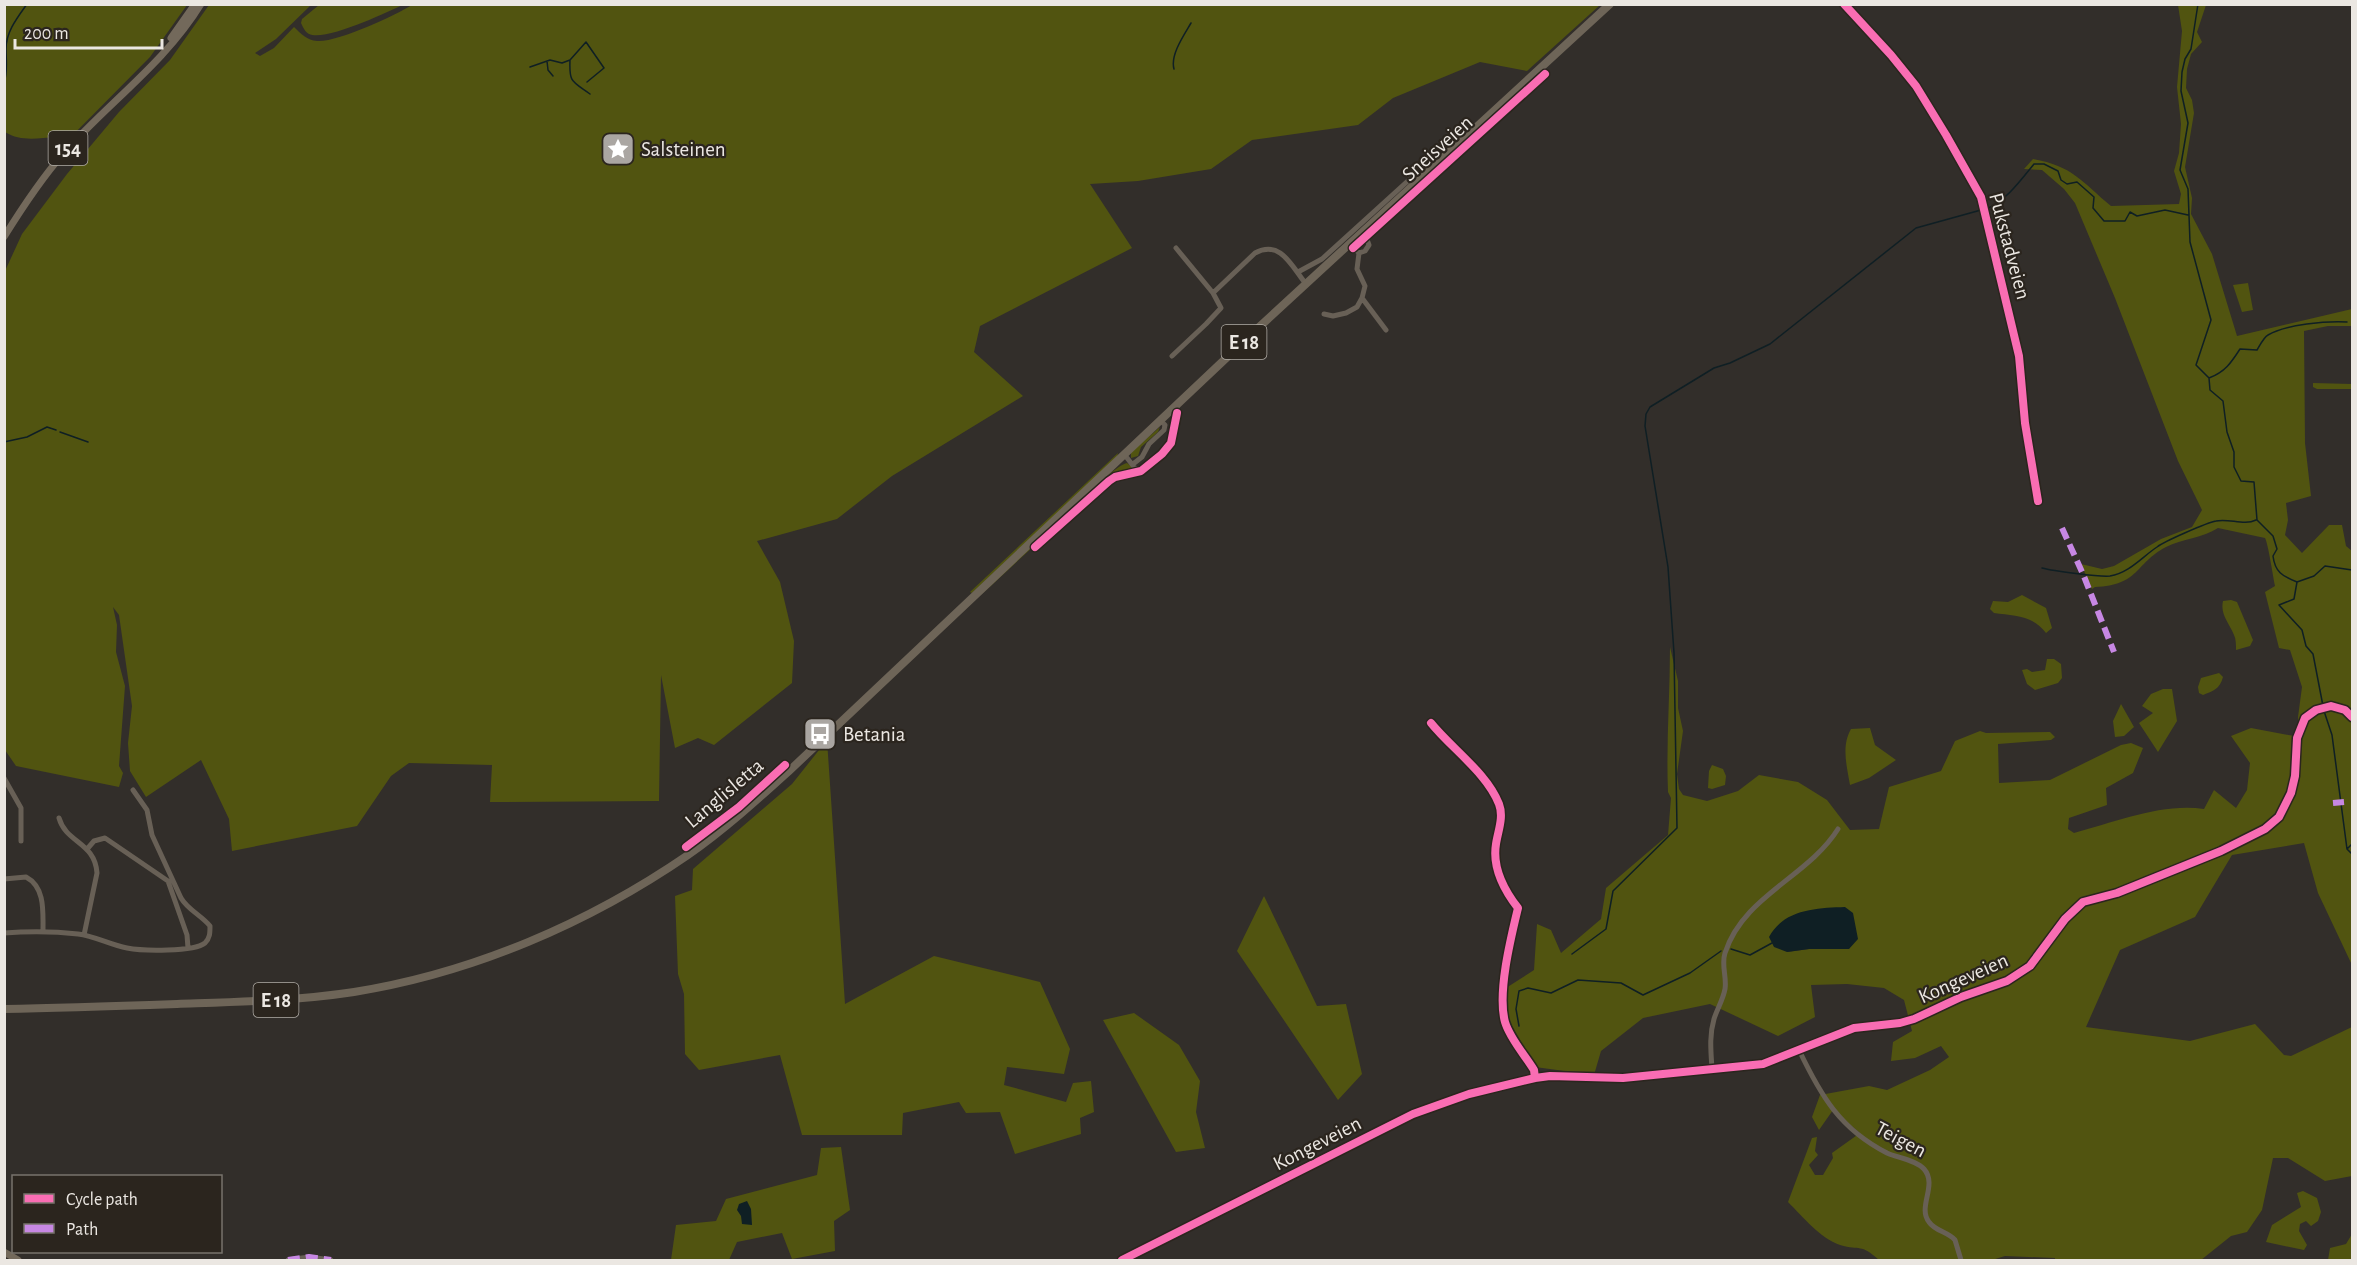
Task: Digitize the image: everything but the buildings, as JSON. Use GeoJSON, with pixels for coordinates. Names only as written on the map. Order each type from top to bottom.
{"type":"FeatureCollection","features":[{"type":"Feature","properties":{"kind":"highway","name":"E 18"},"geometry":{"type":"LineString","coordinates":[[4,1009],[255,1002],[357,991],[427,976],[503,951],[572,922],[660,873],[745,811],[1160,420],[1610,4]]}},
{"type":"Feature","properties":{"kind":"main road","name":"154"},"geometry":{"type":"LineString","coordinates":[[146,71],[195,4]]}},
{"type":"Feature","properties":{"kind":"main road","name":"154"},"geometry":{"type":"LineString","coordinates":[[4,237],[27,201],[63,154],[146,71],[185,27],[201,4]]}},
{"type":"Feature","properties":{"kind":"main road","name":"Kongeveien"},"geometry":{"type":"LineString","coordinates":[[1122,1260],[1428,1107],[1469,1094],[1550,1076],[1623,1078],[1763,1064],[1854,1028],[1900,1023],[1914,1019],[1960,997],[2013,978],[2030,966],[2065,919],[2084,903],[2117,893],[2262,831],[2276,820],[2287,803],[2295,776],[2296,738],[2308,715],[2329,706],[2340,708],[2352,717]]}},
{"type":"Feature","properties":{"kind":"main road"},"geometry":{"type":"LineString","coordinates":[[4,1251],[18,1260]]}},
{"type":"Feature","properties":{"kind":"street","name":"Pukstadveien"},"geometry":{"type":"LineString","coordinates":[[1844,4],[1891,55],[1920,92],[1964,165],[1985,210],[2019,356],[2025,423],[2038,501]]}},
{"type":"Feature","properties":{"kind":"street"},"geometry":{"type":"LineString","coordinates":[[1298,272],[1322,259],[1410,179]]}},
{"type":"Feature","properties":{"kind":"street"},"geometry":{"type":"LineString","coordinates":[[1359,253],[1369,245],[1366,237]]}},
{"type":"Feature","properties":{"kind":"street"},"geometry":{"type":"LineString","coordinates":[[1349,244],[1359,253]]}},
{"type":"Feature","properties":{"kind":"street"},"geometry":{"type":"LineString","coordinates":[[1172,356],[1220,311],[1220,304],[1176,248]]}},
{"type":"Feature","properties":{"kind":"street"},"geometry":{"type":"LineString","coordinates":[[1213,294],[1255,253],[1272,248],[1281,252],[1306,284]]}},
{"type":"Feature","properties":{"kind":"street"},"geometry":{"type":"LineString","coordinates":[[1324,314],[1332,316],[1351,312],[1357,307],[1365,286],[1357,269],[1359,253]]}},
{"type":"Feature","properties":{"kind":"street"},"geometry":{"type":"LineString","coordinates":[[1362,298],[1386,330]]}},
{"type":"Feature","properties":{"kind":"street"},"geometry":{"type":"LineString","coordinates":[[1133,464],[1142,457],[1149,444],[1164,430],[1164,425],[1160,420]]}},
{"type":"Feature","properties":{"kind":"street"},"geometry":{"type":"LineString","coordinates":[[1124,454],[1138,472]]}},
{"type":"Feature","properties":{"kind":"street"},"geometry":{"type":"LineString","coordinates":[[1431,723],[1482,777],[1500,805],[1501,820],[1496,847],[1497,869],[1503,884],[1518,908],[1507,960],[1504,1016],[1509,1031],[1530,1064],[1535,1078]]}},
{"type":"Feature","properties":{"kind":"street"},"geometry":{"type":"LineString","coordinates":[[4,778],[21,808],[21,841]]}},
{"type":"Feature","properties":{"kind":"street"},"geometry":{"type":"LineString","coordinates":[[4,933],[43,930],[84,935],[129,949],[188,948],[205,943],[210,933],[210,926],[186,906],[181,898],[152,836],[147,810],[133,790]]}},
{"type":"Feature","properties":{"kind":"street"},"geometry":{"type":"LineString","coordinates":[[59,818],[63,828],[88,848],[96,864],[97,873],[84,935]]}},
{"type":"Feature","properties":{"kind":"street"},"geometry":{"type":"LineString","coordinates":[[1712,1069],[1710,1045],[1712,1029],[1724,991],[1724,959],[1730,942],[1755,907],[1809,862],[1830,842],[1838,829]]}},
{"type":"Feature","properties":{"kind":"street"},"geometry":{"type":"LineString","coordinates":[[88,848],[94,841],[105,838],[168,881],[187,935],[188,948]]}},
{"type":"Feature","properties":{"kind":"street"},"geometry":{"type":"LineString","coordinates":[[4,879],[26,877],[36,885],[42,906],[43,930]]}},
{"type":"Feature","properties":{"kind":"street","name":"Teigen"},"geometry":{"type":"LineString","coordinates":[[1799,1050],[1822,1096],[1844,1122],[1872,1144],[1893,1156],[1918,1164],[1926,1171],[1929,1184],[1925,1209],[1927,1220],[1933,1227],[1955,1240],[1961,1260]]}},
{"type":"Feature","properties":{"kind":"street"},"geometry":{"type":"LineString","coordinates":[[288,1260],[309,1257],[331,1260]]}},
{"type":"Feature","properties":{"kind":"shaded area"},"geometry":{"type":"Polygon","coordinates":[[[4,5],[187,5],[150,57],[64,144],[56,137],[23,138],[5,132],[4,5]]]}},
{"type":"Feature","properties":{"kind":"shaded area"},"geometry":{"type":"Polygon","coordinates":[[[209,5],[311,5],[276,39],[255,53],[260,56],[274,48],[294,27],[310,39],[317,41],[338,38],[366,28],[412,5],[1600,5],[1527,71],[1480,62],[1393,98],[1358,125],[1252,140],[1211,169],[1138,181],[1090,184],[1132,248],[980,326],[974,352],[1023,396],[892,476],[837,519],[757,541],[780,582],[794,641],[792,683],[714,745],[698,738],[675,748],[661,675],[659,801],[490,802],[492,765],[409,763],[391,776],[357,826],[232,851],[229,819],[201,760],[146,797],[130,771],[128,743],[132,706],[119,615],[113,607],[117,625],[116,652],[125,686],[119,766],[123,773],[119,787],[16,766],[5,750],[5,271],[22,234],[67,174],[119,112],[170,60],[209,5]]]}},
{"type":"Feature","properties":{"kind":"shaded area"},"geometry":{"type":"Polygon","coordinates":[[[319,5],[403,5],[342,30],[328,34],[309,34],[301,23],[302,19],[319,5]]]}},
{"type":"Feature","properties":{"kind":"shaded area"},"geometry":{"type":"Polygon","coordinates":[[[2178,5],[2206,5],[2197,32],[2202,42],[2191,54],[2187,69],[2186,88],[2192,100],[2194,113],[2185,167],[2192,198],[2191,214],[2212,254],[2237,336],[2352,309],[2352,326],[2328,326],[2304,331],[2305,443],[2311,496],[2286,503],[2288,520],[2285,535],[2302,553],[2329,525],[2342,525],[2346,546],[2352,551],[2352,965],[2318,893],[2304,843],[2232,855],[2195,917],[2120,950],[2086,1027],[2190,1041],[2255,1024],[2284,1055],[2291,1056],[2352,1027],[2352,1176],[2325,1181],[2288,1158],[2273,1158],[2262,1210],[2247,1232],[2231,1236],[2201,1260],[2055,1260],[2055,1258],[2005,1256],[1992,1260],[1879,1260],[1864,1249],[1833,1242],[1812,1226],[1788,1202],[1812,1138],[1817,1137],[1815,1151],[1818,1155],[1809,1165],[1815,1175],[1823,1175],[1833,1158],[1832,1153],[1860,1133],[1833,1110],[1819,1130],[1812,1117],[1820,1095],[1869,1086],[1887,1090],[1930,1070],[1949,1057],[1941,1046],[1915,1058],[1891,1061],[1893,1042],[1912,1031],[1904,1000],[1884,988],[1847,984],[1811,985],[1815,1017],[1778,1036],[1710,1004],[1643,1018],[1601,1051],[1594,1075],[1535,1067],[1507,1017],[1506,988],[1534,970],[1537,924],[1551,930],[1561,953],[1601,919],[1606,888],[1668,835],[1671,798],[1668,792],[1670,647],[1678,681],[1678,708],[1683,731],[1677,774],[1679,789],[1683,795],[1707,801],[1738,791],[1759,775],[1798,782],[1827,800],[1850,830],[1879,829],[1889,787],[1941,771],[1955,741],[1980,731],[1986,733],[2050,732],[2055,737],[2051,740],[1998,744],[1999,783],[2050,780],[2121,745],[2131,743],[2143,748],[2133,773],[2106,788],[2107,805],[2069,818],[2068,829],[2074,833],[2155,811],[2204,809],[2214,790],[2236,808],[2247,790],[2250,763],[2231,736],[2251,728],[2299,737],[2298,717],[2302,687],[2290,650],[2279,648],[2265,592],[2275,586],[2265,538],[2218,528],[2166,547],[2121,582],[2092,589],[2081,564],[2102,569],[2114,566],[2161,539],[2192,527],[2202,510],[2178,461],[2115,298],[2075,203],[2064,189],[2042,170],[2024,169],[2033,159],[2058,166],[2076,176],[2111,206],[2179,204],[2181,194],[2174,171],[2179,153],[2181,124],[2177,87],[2182,31],[2178,5]],[[1853,913],[1787,952],[1809,949],[1849,949],[1853,913]]]}},
{"type":"Feature","properties":{"kind":"shaded area"},"geometry":{"type":"Polygon","coordinates":[[[2248,283],[2253,310],[2242,312],[2233,285],[2248,283]]]}},
{"type":"Feature","properties":{"kind":"shaded area"},"geometry":{"type":"Polygon","coordinates":[[[2313,383],[2352,384],[2352,389],[2317,389],[2313,387],[2313,383]]]}},
{"type":"Feature","properties":{"kind":"shaded area"},"geometry":{"type":"Polygon","coordinates":[[[1160,427],[1158,432],[1141,447],[1138,456],[1131,458],[1131,452],[1160,427]]]}},
{"type":"Feature","properties":{"kind":"shaded area"},"geometry":{"type":"Polygon","coordinates":[[[1118,453],[1117,457],[972,593],[970,592],[1118,453]]]}},
{"type":"Feature","properties":{"kind":"shaded area"},"geometry":{"type":"Polygon","coordinates":[[[1127,463],[1132,467],[1131,471],[1117,474],[1093,491],[981,595],[1099,482],[1127,463]]]}},
{"type":"Feature","properties":{"kind":"shaded area"},"geometry":{"type":"Polygon","coordinates":[[[2022,595],[2046,608],[2052,628],[2046,633],[2029,620],[1994,613],[1990,609],[1993,601],[2008,602],[2022,595]]]}},
{"type":"Feature","properties":{"kind":"shaded area"},"geometry":{"type":"Polygon","coordinates":[[[2223,601],[2237,602],[2253,640],[2250,646],[2236,650],[2235,637],[2222,606],[2223,601]]]}},
{"type":"Feature","properties":{"kind":"shaded area"},"geometry":{"type":"Polygon","coordinates":[[[2047,659],[2054,659],[2061,664],[2062,678],[2058,683],[2035,690],[2027,684],[2022,670],[2027,669],[2032,672],[2045,670],[2047,659]]]}},
{"type":"Feature","properties":{"kind":"shaded area"},"geometry":{"type":"Polygon","coordinates":[[[2219,673],[2223,677],[2218,687],[2203,695],[2199,693],[2201,678],[2219,673]]]}},
{"type":"Feature","properties":{"kind":"shaded area"},"geometry":{"type":"Polygon","coordinates":[[[2163,689],[2172,689],[2177,721],[2158,752],[2139,723],[2153,713],[2142,706],[2151,694],[2163,689]]]}},
{"type":"Feature","properties":{"kind":"shaded area"},"geometry":{"type":"Polygon","coordinates":[[[2121,704],[2134,727],[2124,736],[2115,737],[2113,721],[2121,704]]]}},
{"type":"Feature","properties":{"kind":"shaded area"},"geometry":{"type":"Polygon","coordinates":[[[1870,728],[1875,745],[1896,760],[1869,778],[1850,785],[1846,757],[1848,736],[1851,729],[1870,728]]]}},
{"type":"Feature","properties":{"kind":"shaded area"},"geometry":{"type":"Polygon","coordinates":[[[827,740],[845,1004],[934,956],[1040,982],[1070,1049],[1064,1074],[1007,1067],[1004,1085],[1066,1102],[1073,1083],[1091,1081],[1094,1112],[1080,1118],[1081,1134],[1015,1154],[1000,1112],[966,1113],[959,1102],[903,1113],[902,1135],[802,1135],[780,1055],[699,1070],[685,1054],[684,994],[678,974],[675,896],[692,890],[693,869],[792,784],[827,740]]]}},
{"type":"Feature","properties":{"kind":"shaded area"},"geometry":{"type":"Polygon","coordinates":[[[1712,765],[1723,769],[1726,776],[1725,785],[1712,789],[1708,788],[1709,771],[1712,765]]]}},
{"type":"Feature","properties":{"kind":"shaded area"},"geometry":{"type":"Polygon","coordinates":[[[784,767],[786,770],[730,818],[690,849],[688,847],[754,795],[784,767]]]}},
{"type":"Feature","properties":{"kind":"shaded area"},"geometry":{"type":"Polygon","coordinates":[[[1264,896],[1317,1006],[1346,1004],[1362,1074],[1338,1100],[1237,951],[1264,896]]]}},
{"type":"Feature","properties":{"kind":"shaded area"},"geometry":{"type":"Polygon","coordinates":[[[1845,907],[1853,913],[1858,939],[1849,949],[1809,949],[1787,952],[1774,947],[1769,937],[1775,928],[1792,915],[1823,908],[1845,907]]]}},
{"type":"Feature","properties":{"kind":"shaded area"},"geometry":{"type":"Polygon","coordinates":[[[1134,1013],[1179,1045],[1200,1081],[1196,1112],[1205,1148],[1176,1152],[1103,1020],[1134,1013]]]}},
{"type":"Feature","properties":{"kind":"shaded area"},"geometry":{"type":"Polygon","coordinates":[[[841,1147],[850,1210],[834,1221],[835,1251],[792,1259],[782,1233],[737,1242],[729,1260],[671,1260],[676,1225],[716,1221],[726,1199],[817,1175],[821,1148],[841,1147]]]}},
{"type":"Feature","properties":{"kind":"shaded area"},"geometry":{"type":"Polygon","coordinates":[[[2303,1191],[2317,1198],[2321,1212],[2318,1221],[2311,1226],[2306,1221],[2300,1224],[2299,1231],[2307,1245],[2304,1250],[2266,1242],[2272,1225],[2301,1207],[2297,1193],[2303,1191]]]}},
{"type":"Feature","properties":{"kind":"shaded area"},"geometry":{"type":"Polygon","coordinates":[[[747,1201],[751,1209],[752,1225],[742,1224],[737,1210],[739,1204],[747,1201]]]}},
{"type":"Feature","properties":{"kind":"shaded area"},"geometry":{"type":"Polygon","coordinates":[[[2352,1234],[2352,1260],[2328,1260],[2330,1248],[2346,1244],[2352,1234]]]}},
{"type":"Feature","properties":{"kind":"waterway"},"geometry":{"type":"LineString","coordinates":[[4,83],[6,43],[13,25],[27,4]]}},
{"type":"Feature","properties":{"kind":"waterway"},"geometry":{"type":"LineString","coordinates":[[2198,4],[2191,49],[2185,59],[2182,72],[2181,91],[2188,123],[2180,170],[2188,189],[2190,242],[2211,320],[2196,365],[2209,378],[2210,390],[2223,401],[2227,432],[2234,452],[2234,467],[2241,481],[2254,482],[2257,520],[2273,536],[2277,549],[2273,556],[2275,566],[2283,575],[2297,582],[2294,599],[2279,605],[2302,630],[2306,646],[2313,654],[2323,706]]}},
{"type":"Feature","properties":{"kind":"waterway"},"geometry":{"type":"LineString","coordinates":[[1174,69],[1176,51],[1191,23]]}},
{"type":"Feature","properties":{"kind":"waterway"},"geometry":{"type":"LineString","coordinates":[[530,67],[550,60],[562,63],[570,60],[586,42],[604,68],[587,82]]}},
{"type":"Feature","properties":{"kind":"waterway"},"geometry":{"type":"LineString","coordinates":[[570,60],[570,73],[573,81],[590,94]]}},
{"type":"Feature","properties":{"kind":"waterway"},"geometry":{"type":"LineString","coordinates":[[547,61],[548,70],[553,76]]}},
{"type":"Feature","properties":{"kind":"waterway"},"geometry":{"type":"LineString","coordinates":[[1986,209],[2006,196],[2034,164],[2044,164],[2058,171],[2061,180],[2067,184],[2077,182],[2094,197],[2093,208],[2104,221],[2125,221],[2130,212],[2137,216],[2165,210],[2188,215]]}},
{"type":"Feature","properties":{"kind":"waterway"},"geometry":{"type":"LineString","coordinates":[[1572,954],[1606,929],[1613,891],[1677,828],[1674,653],[1668,567],[1645,426],[1646,414],[1650,407],[1714,368],[1770,344],[1916,228],[1981,210]]}},
{"type":"Feature","properties":{"kind":"waterway"},"geometry":{"type":"LineString","coordinates":[[2209,378],[2227,366],[2240,349],[2257,350],[2265,337],[2276,331],[2307,324],[2347,322]]}},
{"type":"Feature","properties":{"kind":"waterway"},"geometry":{"type":"LineString","coordinates":[[4,442],[27,437],[47,427],[56,430]]}},
{"type":"Feature","properties":{"kind":"waterway"},"geometry":{"type":"LineString","coordinates":[[60,432],[88,442]]}},
{"type":"Feature","properties":{"kind":"waterway"},"geometry":{"type":"LineString","coordinates":[[2042,568],[2076,574],[2110,576],[2129,568],[2161,544],[2204,525],[2221,520],[2247,522],[2256,520]]}},
{"type":"Feature","properties":{"kind":"waterway"},"geometry":{"type":"LineString","coordinates":[[2297,582],[2314,576],[2325,566],[2352,570]]}},
{"type":"Feature","properties":{"kind":"waterway"},"geometry":{"type":"LineString","coordinates":[[2324,711],[2332,735],[2347,849],[2352,854]]}},
{"type":"Feature","properties":{"kind":"waterway"},"geometry":{"type":"LineString","coordinates":[[2347,849],[2352,844]]}},
{"type":"Feature","properties":{"kind":"waterway"},"geometry":{"type":"LineString","coordinates":[[1731,949],[1750,955],[1772,943]]}},
{"type":"Feature","properties":{"kind":"waterway"},"geometry":{"type":"LineString","coordinates":[[1519,1026],[1516,1009],[1519,991],[1528,988],[1551,993],[1578,980],[1621,983],[1643,995],[1690,973],[1721,951]]}},
{"type":"Feature","properties":{"kind":"marked path"},"geometry":{"type":"LineString","coordinates":[[2062,528],[2114,652]]}},
{"type":"Feature","properties":{"kind":"marked path"},"geometry":{"type":"LineString","coordinates":[[2333,803],[2344,802]]}},
{"type":"Feature","properties":{"kind":"marked path"},"geometry":{"type":"LineString","coordinates":[[288,1260],[309,1257],[331,1260]]}},
{"type":"Feature","properties":{"kind":"cycle path"},"geometry":{"type":"LineString","coordinates":[[1844,4],[1916,86],[1981,197],[2019,356],[2025,423],[2038,501]]}},
{"type":"Feature","properties":{"kind":"cycle path","name":"Sneisveien"},"geometry":{"type":"LineString","coordinates":[[1353,248],[1545,74]]}},
{"type":"Feature","properties":{"kind":"cycle path"},"geometry":{"type":"LineString","coordinates":[[1035,547],[1109,481],[1115,477],[1141,471],[1162,454],[1171,443],[1177,413]]}},
{"type":"Feature","properties":{"kind":"cycle path"},"geometry":{"type":"LineString","coordinates":[[1122,1260],[1413,1114],[1469,1094],[1550,1076],[1623,1078],[1763,1064],[1854,1028],[1900,1023],[1914,1019],[1961,997],[2007,981],[2030,966],[2065,919],[2083,902],[2117,893],[2221,851],[2265,829],[2279,817],[2291,793],[2295,776],[2297,738],[2305,718],[2316,710],[2331,706],[2345,710],[2352,717]]}},
{"type":"Feature","properties":{"kind":"cycle path"},"geometry":{"type":"LineString","coordinates":[[1431,723],[1477,771],[1499,804],[1501,819],[1496,844],[1496,862],[1504,886],[1518,908],[1506,965],[1503,1010],[1507,1028],[1534,1070],[1535,1078]]}},
{"type":"Feature","properties":{"kind":"cycle path","name":"Langlisletta"},"geometry":{"type":"LineString","coordinates":[[686,847],[739,807],[785,765]]}},
{"type":"Feature","properties":{"kind":"place","name":"Salsteinen"},"geometry":{"type":"Point","coordinates":[618,149]}},
{"type":"Feature","properties":{"kind":"place","name":"Betania"},"geometry":{"type":"Point","coordinates":[820,734]}}]}
